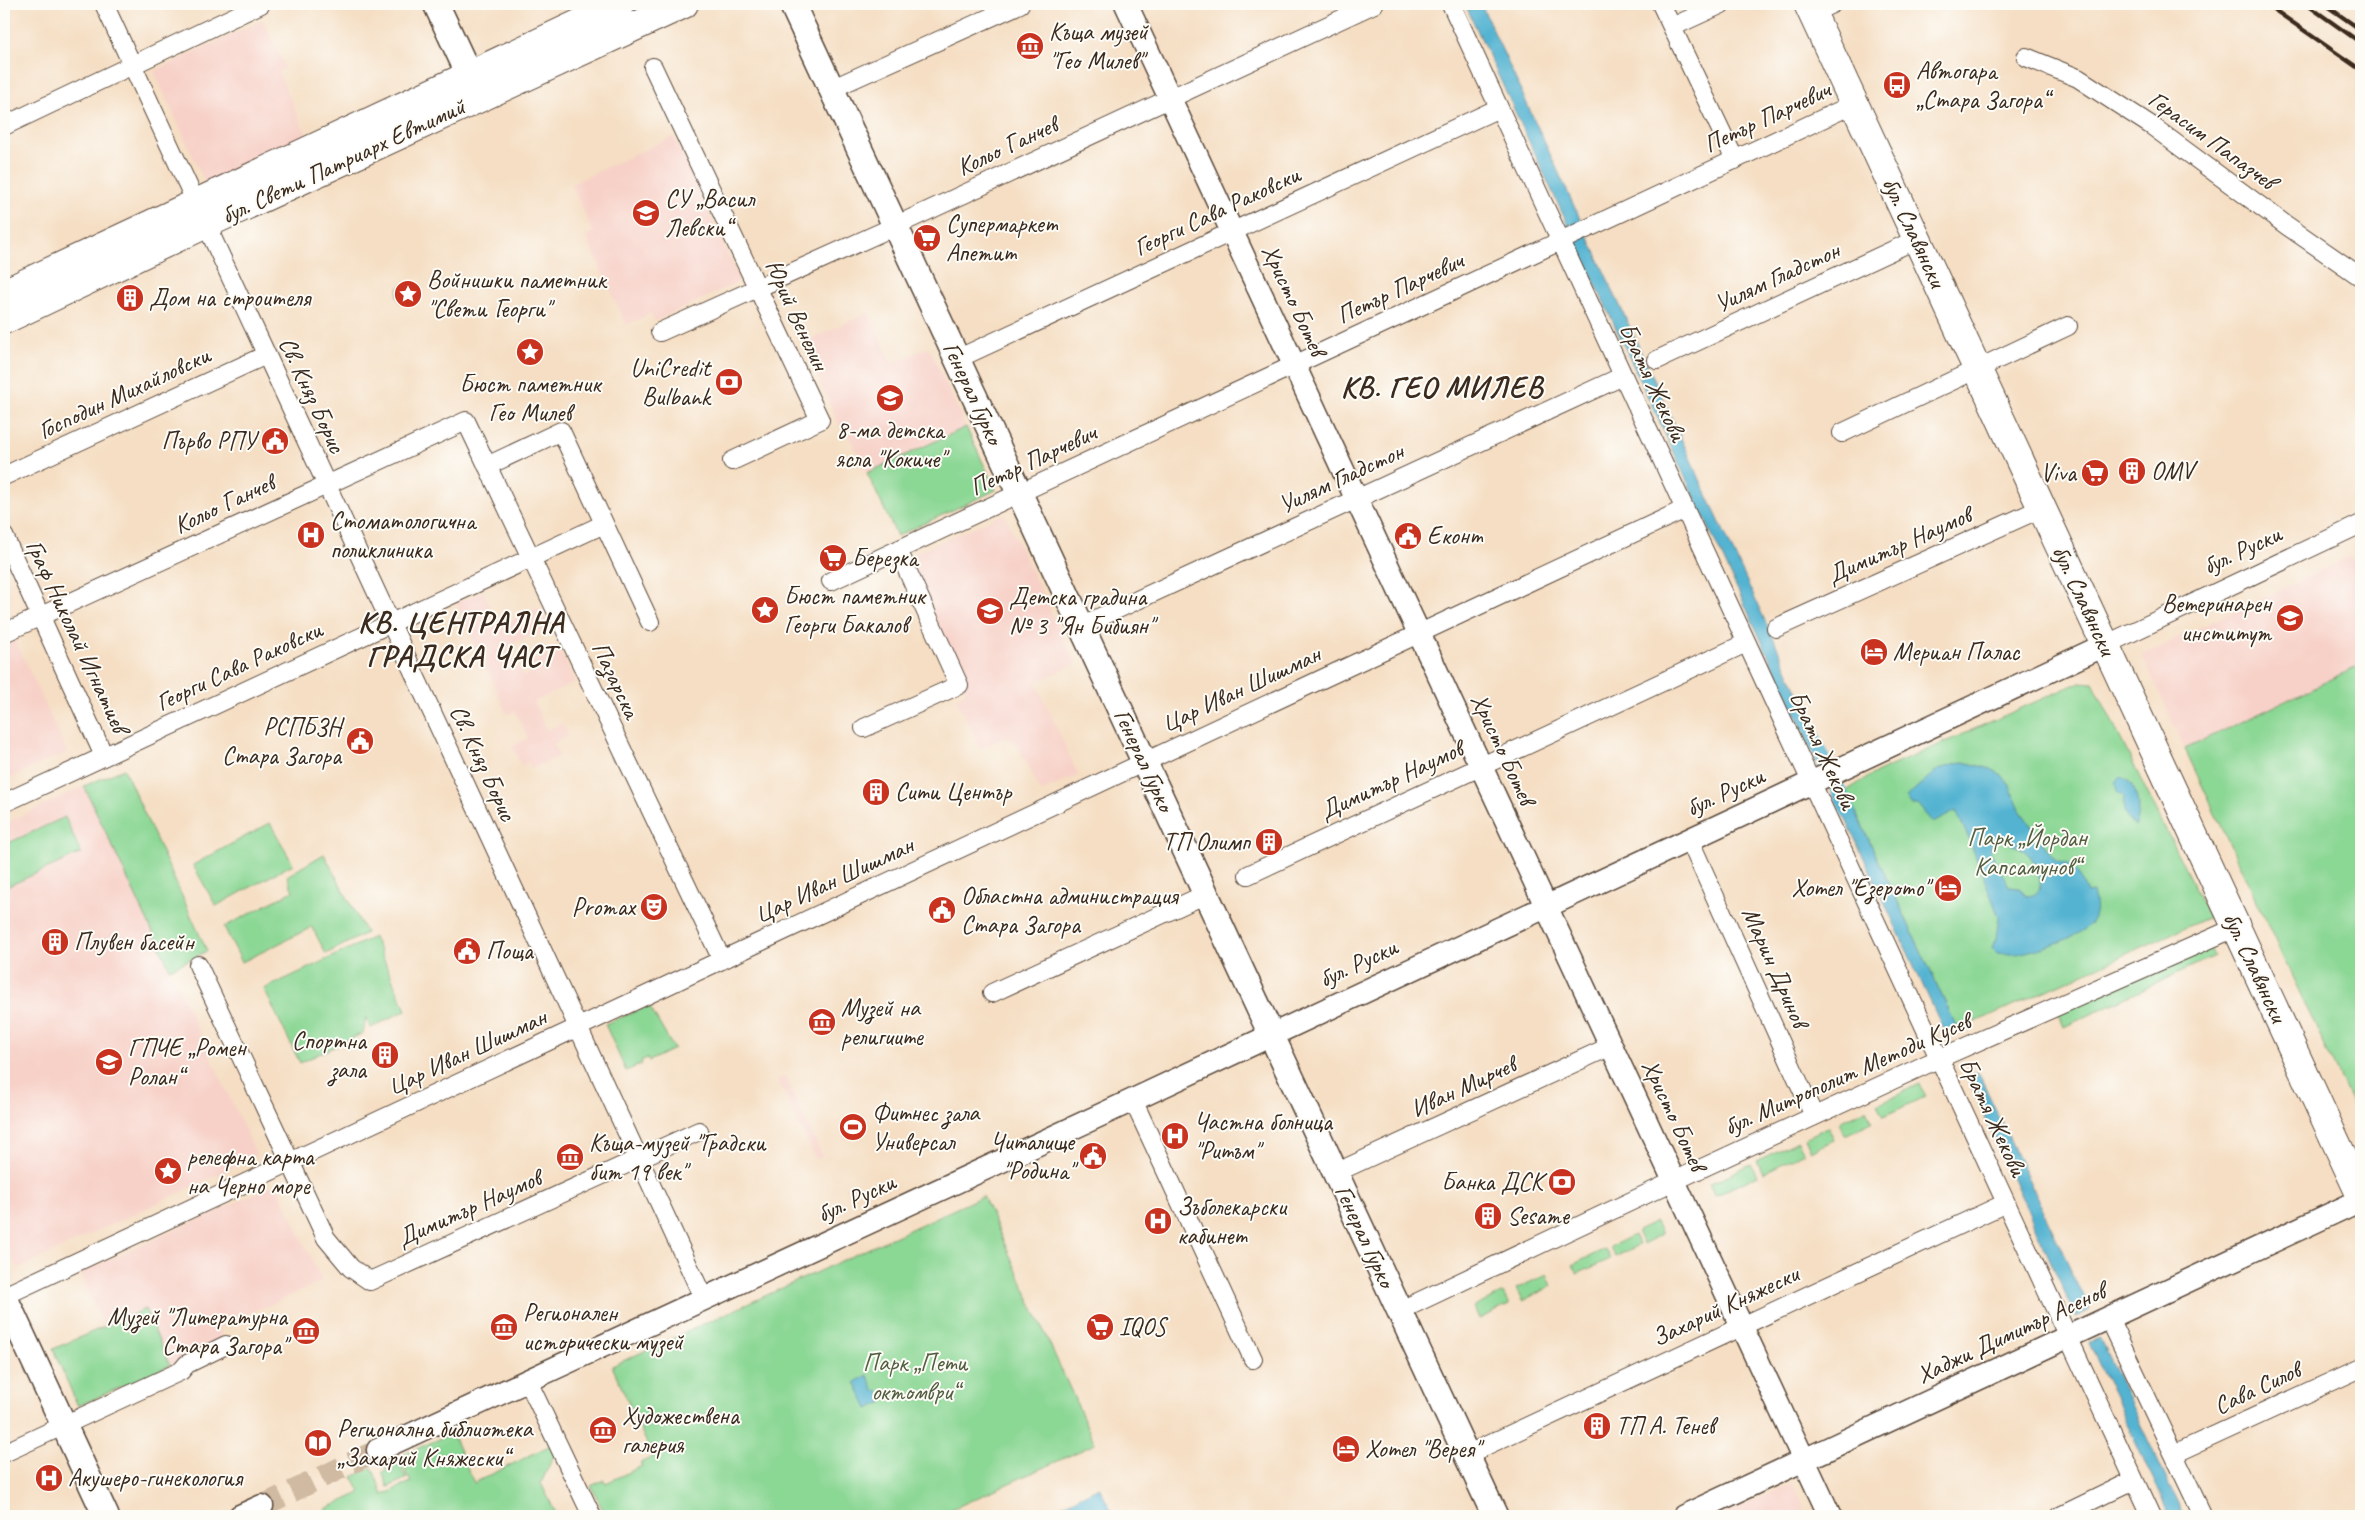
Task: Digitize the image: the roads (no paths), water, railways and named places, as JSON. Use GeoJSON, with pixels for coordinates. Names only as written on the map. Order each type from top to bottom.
{"type":"FeatureCollection","features":[{"type":"Feature","properties":{"kind":"main road"},"geometry":{"type":"LineString","coordinates":[[436,4],[480,84]]}},
{"type":"Feature","properties":{"kind":"main road"},"geometry":{"type":"LineString","coordinates":[[449,4],[480,84]]}},
{"type":"Feature","properties":{"kind":"main road","name":"бул. Свети Патриарх Евтимий"},"geometry":{"type":"LineString","coordinates":[[480,84],[621,4]]}},
{"type":"Feature","properties":{"kind":"main road","name":"бул. Свети Патриарх Евтимий"},"geometry":{"type":"LineString","coordinates":[[4,293],[201,213],[480,84],[684,4]]}},
{"type":"Feature","properties":{"kind":"main road","name":"Генерал Гурко"},"geometry":{"type":"LineString","coordinates":[[792,4],[1495,1516]]}},
{"type":"Feature","properties":{"kind":"main road","name":"бул. Славянски"},"geometry":{"type":"LineString","coordinates":[[1817,7],[1854,104],[2361,1196]]}},
{"type":"Feature","properties":{"kind":"main road","name":"бул. Свети Патриарх Евтимий"},"geometry":{"type":"LineString","coordinates":[[4,320],[201,213]]}},
{"type":"Feature","properties":{"kind":"main road"},"geometry":{"type":"LineString","coordinates":[[4,1296],[106,1516]]}},
{"type":"Feature","properties":{"kind":"street","name":"Св. Княз Борис"},"geometry":{"type":"LineString","coordinates":[[104,4],[703,1298]]}},
{"type":"Feature","properties":{"kind":"street"},"geometry":{"type":"LineString","coordinates":[[4,126],[261,4]]}},
{"type":"Feature","properties":{"kind":"street"},"geometry":{"type":"LineString","coordinates":[[831,89],[1020,4]]}},
{"type":"Feature","properties":{"kind":"street","name":"Христо Ботев"},"geometry":{"type":"LineString","coordinates":[[1126,4],[1830,1516]]}},
{"type":"Feature","properties":{"kind":"street","name":"Кольо Ганчев"},"geometry":{"type":"LineString","coordinates":[[660,332],[895,226],[1374,4]]}},
{"type":"Feature","properties":{"kind":"street","name":"Братя Жекови"},"geometry":{"type":"LineString","coordinates":[[1451,4],[1499,108],[1566,239],[1623,376],[2151,1516]]}},
{"type":"Feature","properties":{"kind":"street"},"geometry":{"type":"LineString","coordinates":[[1661,4],[1735,160]]}},
{"type":"Feature","properties":{"kind":"street"},"geometry":{"type":"LineString","coordinates":[[1672,27],[1722,4]]}},
{"type":"Feature","properties":{"kind":"street","name":"Герасим Папазчев"},"geometry":{"type":"LineString","coordinates":[[2026,57],[2078,78],[2152,126],[2286,225],[2361,277]]}},
{"type":"Feature","properties":{"kind":"street","name":"Юрий Венелин"},"geometry":{"type":"LineString","coordinates":[[654,67],[756,288],[820,420],[732,461]]}},
{"type":"Feature","properties":{"kind":"street","name":"Петър Парчевич"},"geometry":{"type":"LineString","coordinates":[[830,581],[1854,104]]}},
{"type":"Feature","properties":{"kind":"street","name":"Георги Сава Раковски"},"geometry":{"type":"LineString","coordinates":[[957,358],[1499,108]]}},
{"type":"Feature","properties":{"kind":"street","name":"Уилям Гладстон"},"geometry":{"type":"LineString","coordinates":[[1657,360],[1917,239]]}},
{"type":"Feature","properties":{"kind":"street"},"geometry":{"type":"LineString","coordinates":[[1842,433],[2068,326]]}},
{"type":"Feature","properties":{"kind":"street","name":"Господин Михайловски"},"geometry":{"type":"LineString","coordinates":[[4,476],[266,355]]}},
{"type":"Feature","properties":{"kind":"street","name":"Уилям Гладстон"},"geometry":{"type":"LineString","coordinates":[[1081,626],[1623,376]]}},
{"type":"Feature","properties":{"kind":"street","name":"Кольо Ганчев"},"geometry":{"type":"LineString","coordinates":[[4,633],[466,421]]}},
{"type":"Feature","properties":{"kind":"street","name":"Пазарска"},"geometry":{"type":"LineString","coordinates":[[466,421],[722,960]]}},
{"type":"Feature","properties":{"kind":"street"},"geometry":{"type":"LineString","coordinates":[[487,466],[561,431],[650,622]]}},
{"type":"Feature","properties":{"kind":"street","name":"Димитър Наумов"},"geometry":{"type":"LineString","coordinates":[[1776,628],[2042,508]]}},
{"type":"Feature","properties":{"kind":"street","name":"Цар Иван Шишман"},"geometry":{"type":"LineString","coordinates":[[4,1296],[1685,509]]}},
{"type":"Feature","properties":{"kind":"street","name":"Георги Сава Раковски"},"geometry":{"type":"LineString","coordinates":[[4,803],[604,524]]}},
{"type":"Feature","properties":{"kind":"street","name":"бул. Руски"},"geometry":{"type":"LineString","coordinates":[[378,1450],[1133,1100],[2361,524]]}},
{"type":"Feature","properties":{"kind":"street","name":"Граф Николай Игнатиев"},"geometry":{"type":"LineString","coordinates":[[4,536],[104,756]]}},
{"type":"Feature","properties":{"kind":"street"},"geometry":{"type":"LineString","coordinates":[[864,728],[959,685],[898,550]]}},
{"type":"Feature","properties":{"kind":"street","name":"Димитър Наумов"},"geometry":{"type":"LineString","coordinates":[[1248,875],[1746,643]]}},
{"type":"Feature","properties":{"kind":"street","name":"Марин Дринов"},"geometry":{"type":"LineString","coordinates":[[1689,839],[1814,1116]]}},
{"type":"Feature","properties":{"kind":"street"},"geometry":{"type":"LineString","coordinates":[[992,993],[1206,894]]}},
{"type":"Feature","properties":{"kind":"street","name":"бул. Митрополит Методи Кусев"},"geometry":{"type":"LineString","coordinates":[[1399,1311],[1674,1180],[1938,1059],[2237,927]]}},
{"type":"Feature","properties":{"kind":"street"},"geometry":{"type":"LineString","coordinates":[[198,965],[291,1162]]}},
{"type":"Feature","properties":{"kind":"street","name":"Иван Мирчев"},"geometry":{"type":"LineString","coordinates":[[1335,1173],[1611,1046]]}},
{"type":"Feature","properties":{"kind":"street"},"geometry":{"type":"LineString","coordinates":[[1133,1100],[1253,1359]]}},
{"type":"Feature","properties":{"kind":"street","name":"Димитър Наумов"},"geometry":{"type":"LineString","coordinates":[[291,1162],[328,1242],[351,1268],[370,1281],[699,1132]]}},
{"type":"Feature","properties":{"kind":"street","name":"Хаджи Димитър Асенов"},"geometry":{"type":"LineString","coordinates":[[1684,1516],[2361,1200]]}},
{"type":"Feature","properties":{"kind":"street","name":"Захарий Княжески"},"geometry":{"type":"LineString","coordinates":[[1466,1455],[2006,1203]]}},
{"type":"Feature","properties":{"kind":"street"},"geometry":{"type":"LineString","coordinates":[[2109,1318],[2203,1516]]}},
{"type":"Feature","properties":{"kind":"street"},"geometry":{"type":"LineString","coordinates":[[4,1453],[181,1371],[187,1364],[226,1346]]}},
{"type":"Feature","properties":{"kind":"street","name":"Сава Силов"},"geometry":{"type":"LineString","coordinates":[[2174,1454],[2361,1368]]}},
{"type":"Feature","properties":{"kind":"street"},"geometry":{"type":"LineString","coordinates":[[528,1379],[592,1516]]}},
{"type":"Feature","properties":{"kind":"street"},"geometry":{"type":"LineString","coordinates":[[2060,1516],[2134,1480]]}},
{"type":"Feature","properties":{"kind":"street"},"geometry":{"type":"LineString","coordinates":[[240,1516],[262,1506]]}},
{"type":"Feature","properties":{"kind":"water"},"geometry":{"type":"Polygon","coordinates":[[[1465,4],[1481,4],[1825,751],[1815,756],[1465,4]]]}},
{"type":"Feature","properties":{"kind":"water"},"geometry":{"type":"Polygon","coordinates":[[[1964,762],[1991,769],[2002,775],[2010,786],[2020,810],[2050,853],[2056,860],[2070,865],[2078,873],[2087,893],[2093,892],[2095,914],[2089,925],[2065,940],[2044,947],[2016,954],[1997,954],[1992,947],[1996,938],[1999,917],[1956,811],[1933,823],[1918,805],[1911,805],[1906,797],[1938,769],[1964,762]],[[2004,838],[1996,839],[1991,845],[1990,851],[2009,886],[2019,887],[2027,896],[2034,894],[2039,890],[2040,885],[2040,878],[2035,864],[2025,851],[2004,838]]]}},
{"type":"Feature","properties":{"kind":"water"},"geometry":{"type":"Polygon","coordinates":[[[2121,776],[2127,780],[2137,799],[2138,813],[2134,827],[2125,813],[2123,805],[2124,796],[2117,791],[2115,782],[2121,776]]]}},
{"type":"Feature","properties":{"kind":"water"},"geometry":{"type":"Polygon","coordinates":[[[1846,791],[1958,1030],[1946,1035],[1835,796],[1846,791]]]}},
{"type":"Feature","properties":{"kind":"water"},"geometry":{"type":"Polygon","coordinates":[[[1978,1072],[2090,1310],[2076,1317],[1967,1077],[1978,1072]]]}},
{"type":"Feature","properties":{"kind":"water"},"geometry":{"type":"Polygon","coordinates":[[[2100,1339],[2184,1516],[2170,1516],[2089,1343],[2100,1339]]]}},
{"type":"Feature","properties":{"kind":"water"},"geometry":{"type":"Polygon","coordinates":[[[868,1375],[874,1391],[878,1390],[884,1402],[868,1409],[855,1382],[868,1375]]]}},
{"type":"Feature","properties":{"kind":"water"},"geometry":{"type":"Polygon","coordinates":[[[1099,1487],[1114,1516],[1056,1516],[1053,1510],[1099,1487]]]}},
{"type":"Feature","properties":{"kind":"waterway"},"geometry":{"type":"LineString","coordinates":[[1812,735],[1848,811]]}},
{"type":"Feature","properties":{"kind":"tunnel"},"geometry":{"type":"LineString","coordinates":[[262,1506],[378,1450]]}},
{"type":"Feature","properties":{"kind":"railway"},"geometry":{"type":"LineString","coordinates":[[2266,4],[2361,70]]}},
{"type":"Feature","properties":{"kind":"railway"},"geometry":{"type":"LineString","coordinates":[[2306,4],[2361,43]]}},
{"type":"Feature","properties":{"kind":"railway"},"geometry":{"type":"LineString","coordinates":[[2324,4],[2361,30]]}},
{"type":"Feature","properties":{"kind":"place","name":"Къща музей \"Гео Милев\""},"geometry":{"type":"Point","coordinates":[1030,46]}},
{"type":"Feature","properties":{"kind":"place","name":"Автогара „Стара Загора“"},"geometry":{"type":"Point","coordinates":[1897,85]}},
{"type":"Feature","properties":{"kind":"place","name":"СУ „Васил Левски“"},"geometry":{"type":"Point","coordinates":[646,213]}},
{"type":"Feature","properties":{"kind":"place","name":"Супермаркет Апетит"},"geometry":{"type":"Point","coordinates":[927,238]}},
{"type":"Feature","properties":{"kind":"place","name":"Войнишки паметник \"Свети Георги\""},"geometry":{"type":"Point","coordinates":[408,294]}},
{"type":"Feature","properties":{"kind":"place","name":"Дом на строителя"},"geometry":{"type":"Point","coordinates":[130,298]}},
{"type":"Feature","properties":{"kind":"place","name":"Бюст паметник Гео Милев"},"geometry":{"type":"Point","coordinates":[530,352]}},
{"type":"Feature","properties":{"kind":"place","name":"UniCredit Bulbank"},"geometry":{"type":"Point","coordinates":[729,382]}},
{"type":"Feature","properties":{"kind":"place","name":"8-ма детска ясла \"Кокиче\""},"geometry":{"type":"Point","coordinates":[890,398]}},
{"type":"Feature","properties":{"kind":"place","name":"Първо РПУ"},"geometry":{"type":"Point","coordinates":[275,441]}},
{"type":"Feature","properties":{"kind":"place","name":"OMV"},"geometry":{"type":"Point","coordinates":[2132,471]}},
{"type":"Feature","properties":{"kind":"place","name":"Viva"},"geometry":{"type":"Point","coordinates":[2095,473]}},
{"type":"Feature","properties":{"kind":"place","name":"Стоматологична поликлиника"},"geometry":{"type":"Point","coordinates":[311,535]}},
{"type":"Feature","properties":{"kind":"place","name":"Еконт"},"geometry":{"type":"Point","coordinates":[1408,536]}},
{"type":"Feature","properties":{"kind":"place","name":"Березка"},"geometry":{"type":"Point","coordinates":[833,558]}},
{"type":"Feature","properties":{"kind":"place","name":"Бюст паметник Георги Бакалов"},"geometry":{"type":"Point","coordinates":[765,610]}},
{"type":"Feature","properties":{"kind":"place","name":"Детска градина № 3 \"Ян Бибиян\""},"geometry":{"type":"Point","coordinates":[990,611]}},
{"type":"Feature","properties":{"kind":"place","name":"Ветеринарен институт"},"geometry":{"type":"Point","coordinates":[2290,618]}},
{"type":"Feature","properties":{"kind":"place","name":"Мериан Палас"},"geometry":{"type":"Point","coordinates":[1874,652]}},
{"type":"Feature","properties":{"kind":"place","name":"РСПБЗН Стара Загора"},"geometry":{"type":"Point","coordinates":[360,741]}},
{"type":"Feature","properties":{"kind":"place","name":"Сити Център"},"geometry":{"type":"Point","coordinates":[876,792]}},
{"type":"Feature","properties":{"kind":"place","name":"ТП Олимп"},"geometry":{"type":"Point","coordinates":[1269,842]}},
{"type":"Feature","properties":{"kind":"place","name":"Хотел \"Езерото\""},"geometry":{"type":"Point","coordinates":[1948,888]}},
{"type":"Feature","properties":{"kind":"place","name":"Promax"},"geometry":{"type":"Point","coordinates":[654,907]}},
{"type":"Feature","properties":{"kind":"place","name":"Областна администрация Стара Загора"},"geometry":{"type":"Point","coordinates":[942,910]}},
{"type":"Feature","properties":{"kind":"place","name":"Плувен басейн"},"geometry":{"type":"Point","coordinates":[55,942]}},
{"type":"Feature","properties":{"kind":"place","name":"Поща"},"geometry":{"type":"Point","coordinates":[467,951]}},
{"type":"Feature","properties":{"kind":"place","name":"Музей на религиите"},"geometry":{"type":"Point","coordinates":[822,1022]}},
{"type":"Feature","properties":{"kind":"place","name":"Спортна зала"},"geometry":{"type":"Point","coordinates":[385,1055]}},
{"type":"Feature","properties":{"kind":"place","name":"ГПЧЕ „Ромен Ролан“"},"geometry":{"type":"Point","coordinates":[109,1062]}},
{"type":"Feature","properties":{"kind":"place","name":"Фитнес зала Универсал"},"geometry":{"type":"Point","coordinates":[853,1127]}},
{"type":"Feature","properties":{"kind":"place","name":"Частна болница \"Ритъм\""},"geometry":{"type":"Point","coordinates":[1175,1136]}},
{"type":"Feature","properties":{"kind":"place","name":"Читалище \"Родина\""},"geometry":{"type":"Point","coordinates":[1093,1156]}},
{"type":"Feature","properties":{"kind":"place","name":"Къща-музей \"Градски бит 19 век\""},"geometry":{"type":"Point","coordinates":[570,1157]}},
{"type":"Feature","properties":{"kind":"place","name":"релефна карта на Черно море"},"geometry":{"type":"Point","coordinates":[168,1171]}},
{"type":"Feature","properties":{"kind":"place","name":"Банка ДСК"},"geometry":{"type":"Point","coordinates":[1562,1182]}},
{"type":"Feature","properties":{"kind":"place","name":"Sesame"},"geometry":{"type":"Point","coordinates":[1488,1216]}},
{"type":"Feature","properties":{"kind":"place","name":"Зъболекарски кабинет"},"geometry":{"type":"Point","coordinates":[1158,1221]}},
{"type":"Feature","properties":{"kind":"place","name":"Регионален исторически музей"},"geometry":{"type":"Point","coordinates":[504,1327]}},
{"type":"Feature","properties":{"kind":"place","name":"IQOS"},"geometry":{"type":"Point","coordinates":[1100,1327]}},
{"type":"Feature","properties":{"kind":"place","name":"Музей \"Литературна Стара Загора\""},"geometry":{"type":"Point","coordinates":[306,1331]}},
{"type":"Feature","properties":{"kind":"place","name":"ТП А. Тенев"},"geometry":{"type":"Point","coordinates":[1597,1426]}},
{"type":"Feature","properties":{"kind":"place","name":"Художествена галерия"},"geometry":{"type":"Point","coordinates":[603,1430]}},
{"type":"Feature","properties":{"kind":"place","name":"Регионална библиотека „Захарий Княжески“"},"geometry":{"type":"Point","coordinates":[318,1443]}},
{"type":"Feature","properties":{"kind":"place","name":"Хотел \"Верея\""},"geometry":{"type":"Point","coordinates":[1346,1449]}},
{"type":"Feature","properties":{"kind":"place","name":"Акушеро-гинекология"},"geometry":{"type":"Point","coordinates":[49,1478]}},
{"type":"Feature","properties":{"kind":"district","name":"КВ. ГЕО МИЛЕВ"},"geometry":{"type":"Point","coordinates":[1442,387]}},
{"type":"Feature","properties":{"kind":"district","name":"КВ. ЦЕНТРАЛНА ГРАДСКА ЧАСТ"},"geometry":{"type":"Point","coordinates":[461,639]}},
{"type":"Feature","properties":{"kind":"park label","name":"Парк „Йордан Капсамунов“"},"geometry":{"type":"Point","coordinates":[2027,852]}},
{"type":"Feature","properties":{"kind":"park label","name":"Парк „Пети октомври“"},"geometry":{"type":"Point","coordinates":[915,1378]}}]}
